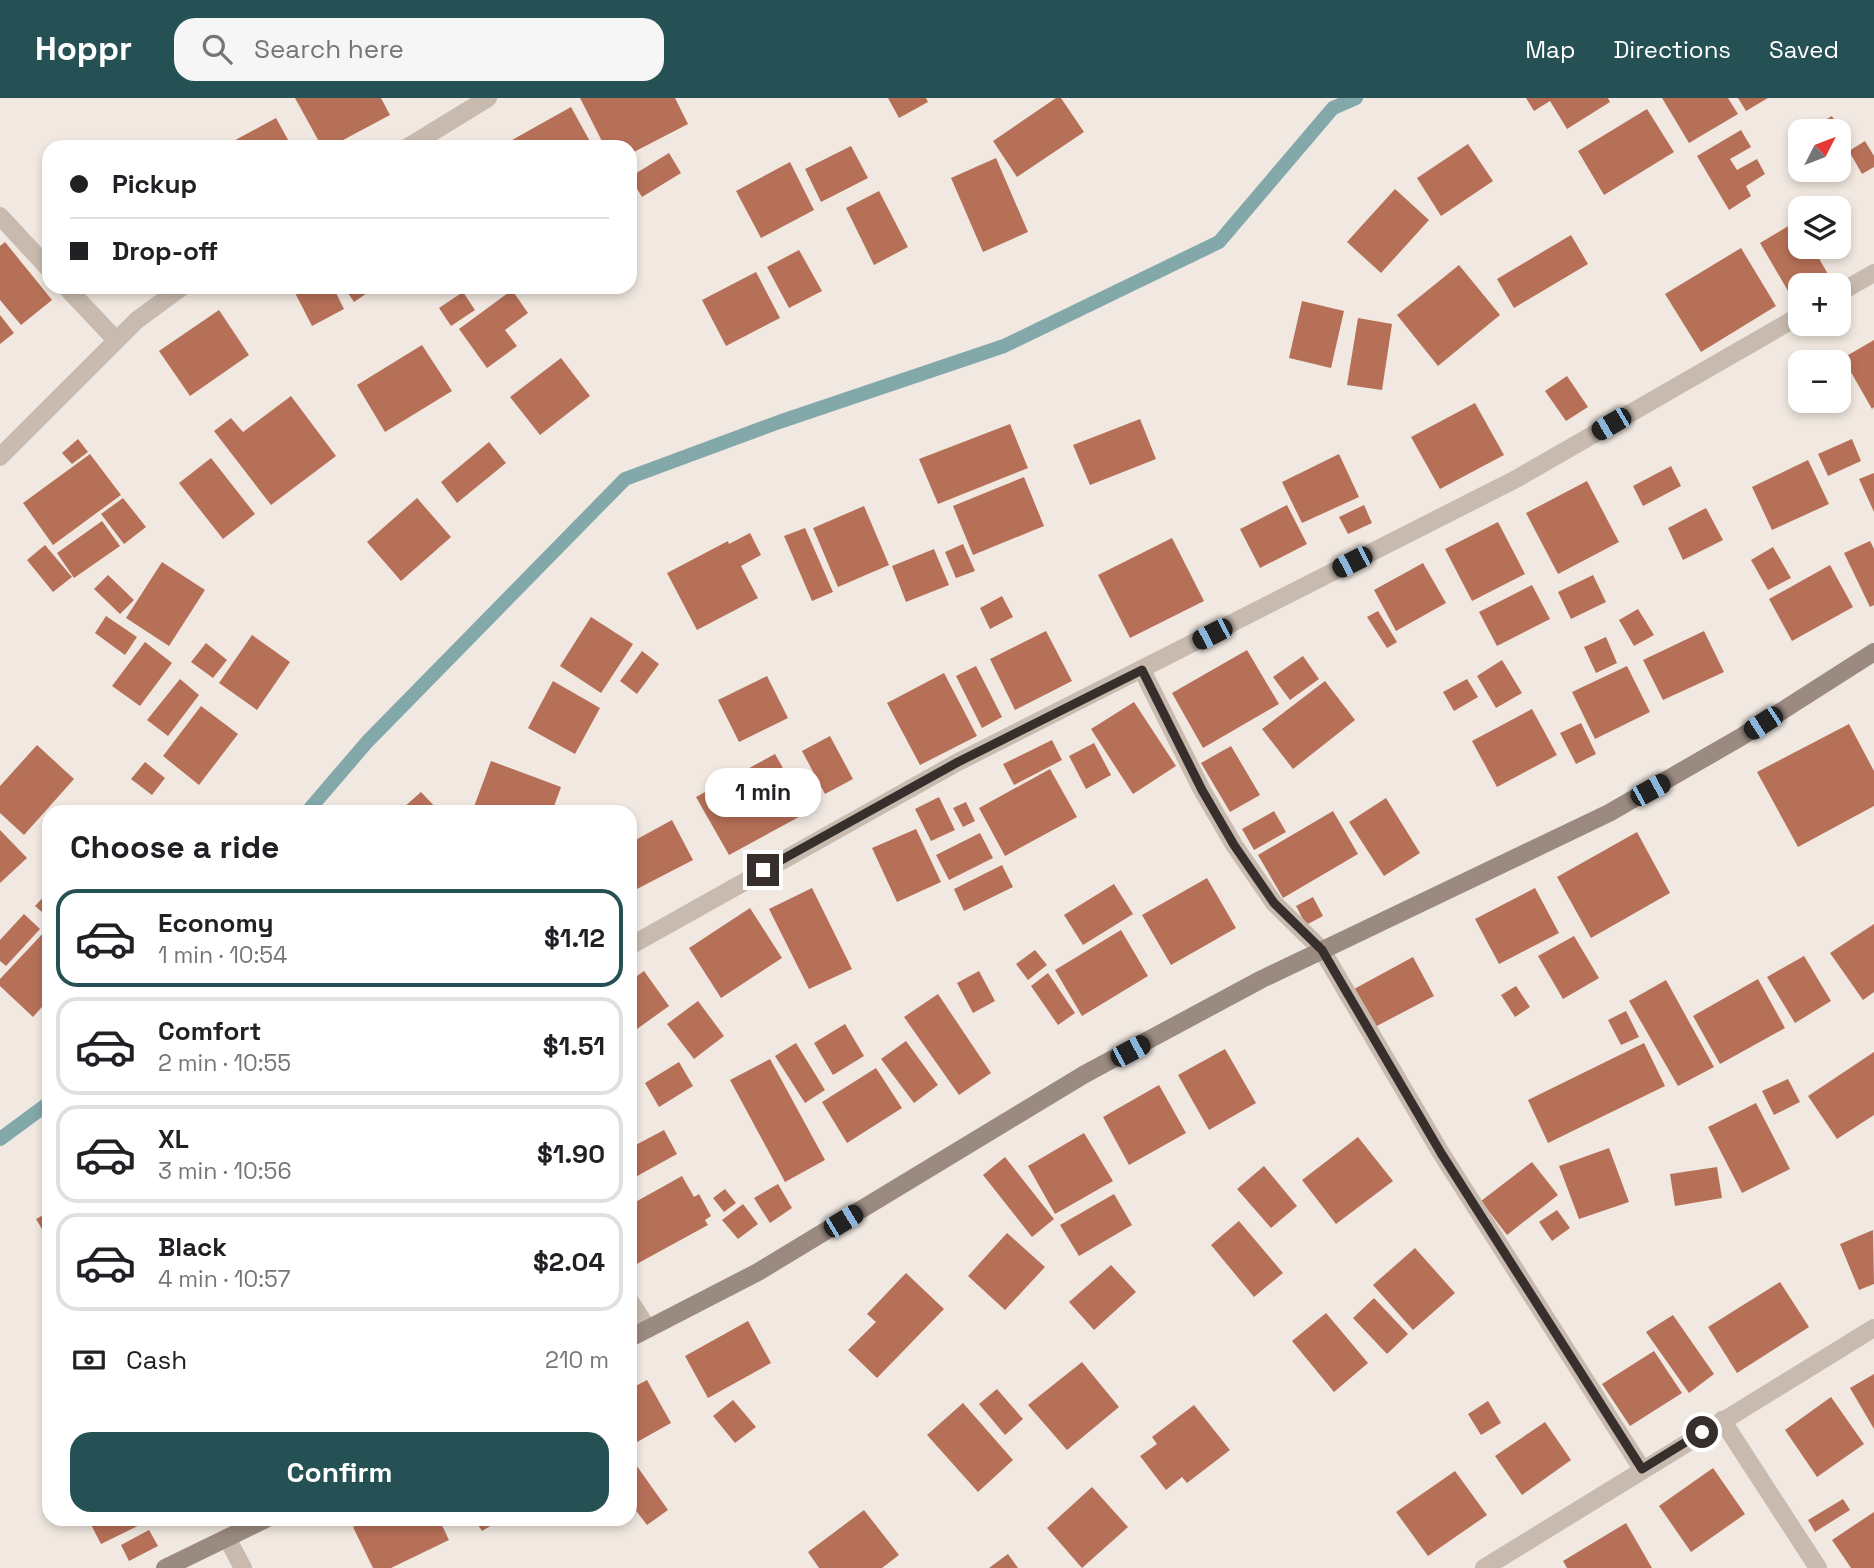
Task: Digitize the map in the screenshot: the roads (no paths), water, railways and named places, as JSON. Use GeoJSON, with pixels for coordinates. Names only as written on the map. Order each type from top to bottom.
{"type":"FeatureCollection","features":[{"type":"Feature","properties":{"kind":"street"},"geometry":{"type":"LineString","coordinates":[[419,140],[488,98]]}},
{"type":"Feature","properties":{"kind":"street"},"geometry":{"type":"LineString","coordinates":[[0,216],[42,261]]}},
{"type":"Feature","properties":{"kind":"street"},"geometry":{"type":"LineString","coordinates":[[1851,286],[1874,273]]}},
{"type":"Feature","properties":{"kind":"street"},"geometry":{"type":"LineString","coordinates":[[72,294],[116,341]]}},
{"type":"Feature","properties":{"kind":"street"},"geometry":{"type":"LineString","coordinates":[[0,457],[116,341],[153,307],[172,294]]}},
{"type":"Feature","properties":{"kind":"street"},"geometry":{"type":"LineString","coordinates":[[637,942],[958,762],[1516,479],[1788,322]]}},
{"type":"Feature","properties":{"kind":"street"},"geometry":{"type":"LineString","coordinates":[[637,1334],[758,1272],[1085,1074],[1322,950],[1609,813],[1741,737],[1874,652]]}},
{"type":"Feature","properties":{"kind":"street"},"geometry":{"type":"LineString","coordinates":[[1142,670],[1202,790],[1234,845],[1274,903],[1322,950],[1441,1153],[1642,1469]]}},
{"type":"Feature","properties":{"kind":"street"},"geometry":{"type":"LineString","coordinates":[[637,1312],[648,1329]]}},
{"type":"Feature","properties":{"kind":"street"},"geometry":{"type":"LineString","coordinates":[[1484,1568],[1874,1328]]}},
{"type":"Feature","properties":{"kind":"street"},"geometry":{"type":"LineString","coordinates":[[1722,1420],[1818,1568]]}},
{"type":"Feature","properties":{"kind":"street"},"geometry":{"type":"LineString","coordinates":[[165,1568],[252,1526]]}},
{"type":"Feature","properties":{"kind":"street"},"geometry":{"type":"LineString","coordinates":[[227,1538],[243,1568]]}},
{"type":"Feature","properties":{"kind":"waterway"},"geometry":{"type":"LineString","coordinates":[[313,805],[367,742],[625,479],[779,422],[1004,346],[1219,242],[1333,108],[1356,98]]}},
{"type":"Feature","properties":{"kind":"waterway"},"geometry":{"type":"LineString","coordinates":[[0,1139],[42,1108]]}}]}
